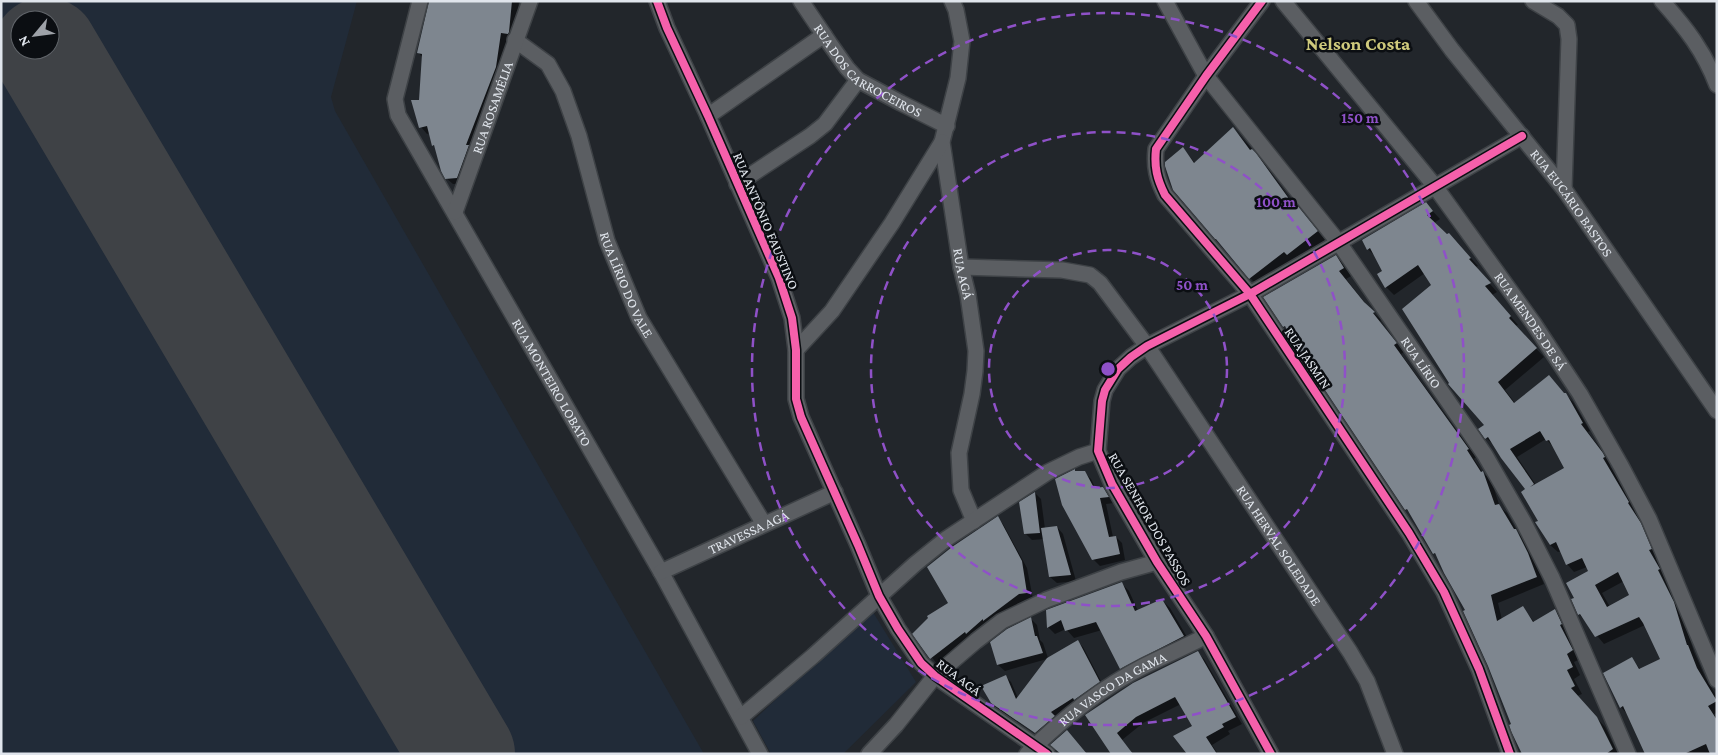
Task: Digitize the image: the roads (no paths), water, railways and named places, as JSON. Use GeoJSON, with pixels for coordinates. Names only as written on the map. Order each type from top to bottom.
{"type":"FeatureCollection","features":[{"type":"Feature","properties":{"kind":"street","name":"RUA MONTEIRO LOBATO"},"geometry":{"type":"LineString","coordinates":[[420,1],[395,99],[398,115],[661,572],[760,754]]}},
{"type":"Feature","properties":{"kind":"street","name":"RUA ROSAMÉLIA"},"geometry":{"type":"LineString","coordinates":[[455,212],[530,1]]}},
{"type":"Feature","properties":{"kind":"street","name":"RUA ANTÔNIO FAUSTINO"},"geometry":{"type":"LineString","coordinates":[[657,1],[666,28],[708,116],[778,278],[792,318],[796,350],[796,399],[801,417],[879,596]]}},
{"type":"Feature","properties":{"kind":"street","name":"RUA DOS CARROCEIROS"},"geometry":{"type":"LineString","coordinates":[[801,1],[847,68],[858,80],[947,126]]}},
{"type":"Feature","properties":{"kind":"street","name":"RUA AGÁ"},"geometry":{"type":"LineString","coordinates":[[796,350],[832,312],[892,223],[942,142],[958,78],[962,41],[956,10],[952,1]]}},
{"type":"Feature","properties":{"kind":"street","name":"RUA LÍRIO"},"geometry":{"type":"LineString","coordinates":[[1165,1],[1206,76],[1339,243],[1485,455],[1523,521],[1552,578],[1628,754]]}},
{"type":"Feature","properties":{"kind":"street","name":"RUA JASMIN"},"geometry":{"type":"LineString","coordinates":[[1262,1],[1206,76],[1156,150],[1154,163],[1156,173],[1165,195],[1250,294],[1380,488],[1444,592],[1479,669],[1510,754]]}},
{"type":"Feature","properties":{"kind":"street","name":"RUA MENDES DE SÁ"},"geometry":{"type":"LineString","coordinates":[[1283,1],[1434,186],[1534,324],[1580,394],[1649,519],[1717,680]]}},
{"type":"Feature","properties":{"kind":"street","name":"RUA EUCÁRIO BASTOS"},"geometry":{"type":"LineString","coordinates":[[1416,1],[1452,50],[1564,189],[1717,411]]}},
{"type":"Feature","properties":{"kind":"street"},"geometry":{"type":"LineString","coordinates":[[1533,1],[1558,16],[1567,25],[1569,39],[1564,189]]}},
{"type":"Feature","properties":{"kind":"street"},"geometry":{"type":"LineString","coordinates":[[1662,1],[1698,45],[1710,66],[1717,85]]}},
{"type":"Feature","properties":{"kind":"street"},"geometry":{"type":"LineString","coordinates":[[708,116],[824,35]]}},
{"type":"Feature","properties":{"kind":"street","name":"RUA LÍRIO DO VALE"},"geometry":{"type":"LineString","coordinates":[[515,40],[548,64],[563,91],[579,136],[607,241],[639,318],[764,524]]}},
{"type":"Feature","properties":{"kind":"street"},"geometry":{"type":"LineString","coordinates":[[737,184],[825,124],[858,80]]}},
{"type":"Feature","properties":{"kind":"street","name":"RUA SENHOR DOS PASSOS"},"geometry":{"type":"LineString","coordinates":[[1265,752],[1206,636],[1157,562],[1112,484],[1098,451],[1102,401],[1105,390],[1118,369],[1147,346],[1250,294],[1522,136]]}},
{"type":"Feature","properties":{"kind":"street","name":"RUA AGÁ"},"geometry":{"type":"LineString","coordinates":[[942,142],[976,351],[974,379],[959,454],[962,490],[974,520]]}},
{"type":"Feature","properties":{"kind":"street","name":"RUA HERVAL SOLEDADE"},"geometry":{"type":"LineString","coordinates":[[961,267],[1062,270],[1090,275],[1100,283],[1147,346],[1350,652],[1367,681],[1396,754]]}},
{"type":"Feature","properties":{"kind":"street"},"geometry":{"type":"LineString","coordinates":[[741,717],[938,546],[1048,472],[1079,457],[1098,451]]}},
{"type":"Feature","properties":{"kind":"street","name":"TRAVESSA AGÁ"},"geometry":{"type":"LineString","coordinates":[[661,572],[835,492]]}},
{"type":"Feature","properties":{"kind":"street"},"geometry":{"type":"LineString","coordinates":[[869,754],[896,725],[935,676],[1002,621],[1046,600],[1121,572],[1157,562]]}},
{"type":"Feature","properties":{"kind":"street","name":"RUA AGÁ"},"geometry":{"type":"LineString","coordinates":[[879,596],[921,663],[935,676],[1036,751]]}},
{"type":"Feature","properties":{"kind":"street","name":"RUA VASCO DA GAMA"},"geometry":{"type":"LineString","coordinates":[[1036,751],[1065,719],[1120,681],[1143,667],[1206,636]]}},
{"type":"Feature","properties":{"kind":"district","name":"Nelson Costa"},"geometry":{"type":"Point","coordinates":[1358,43]}}]}
